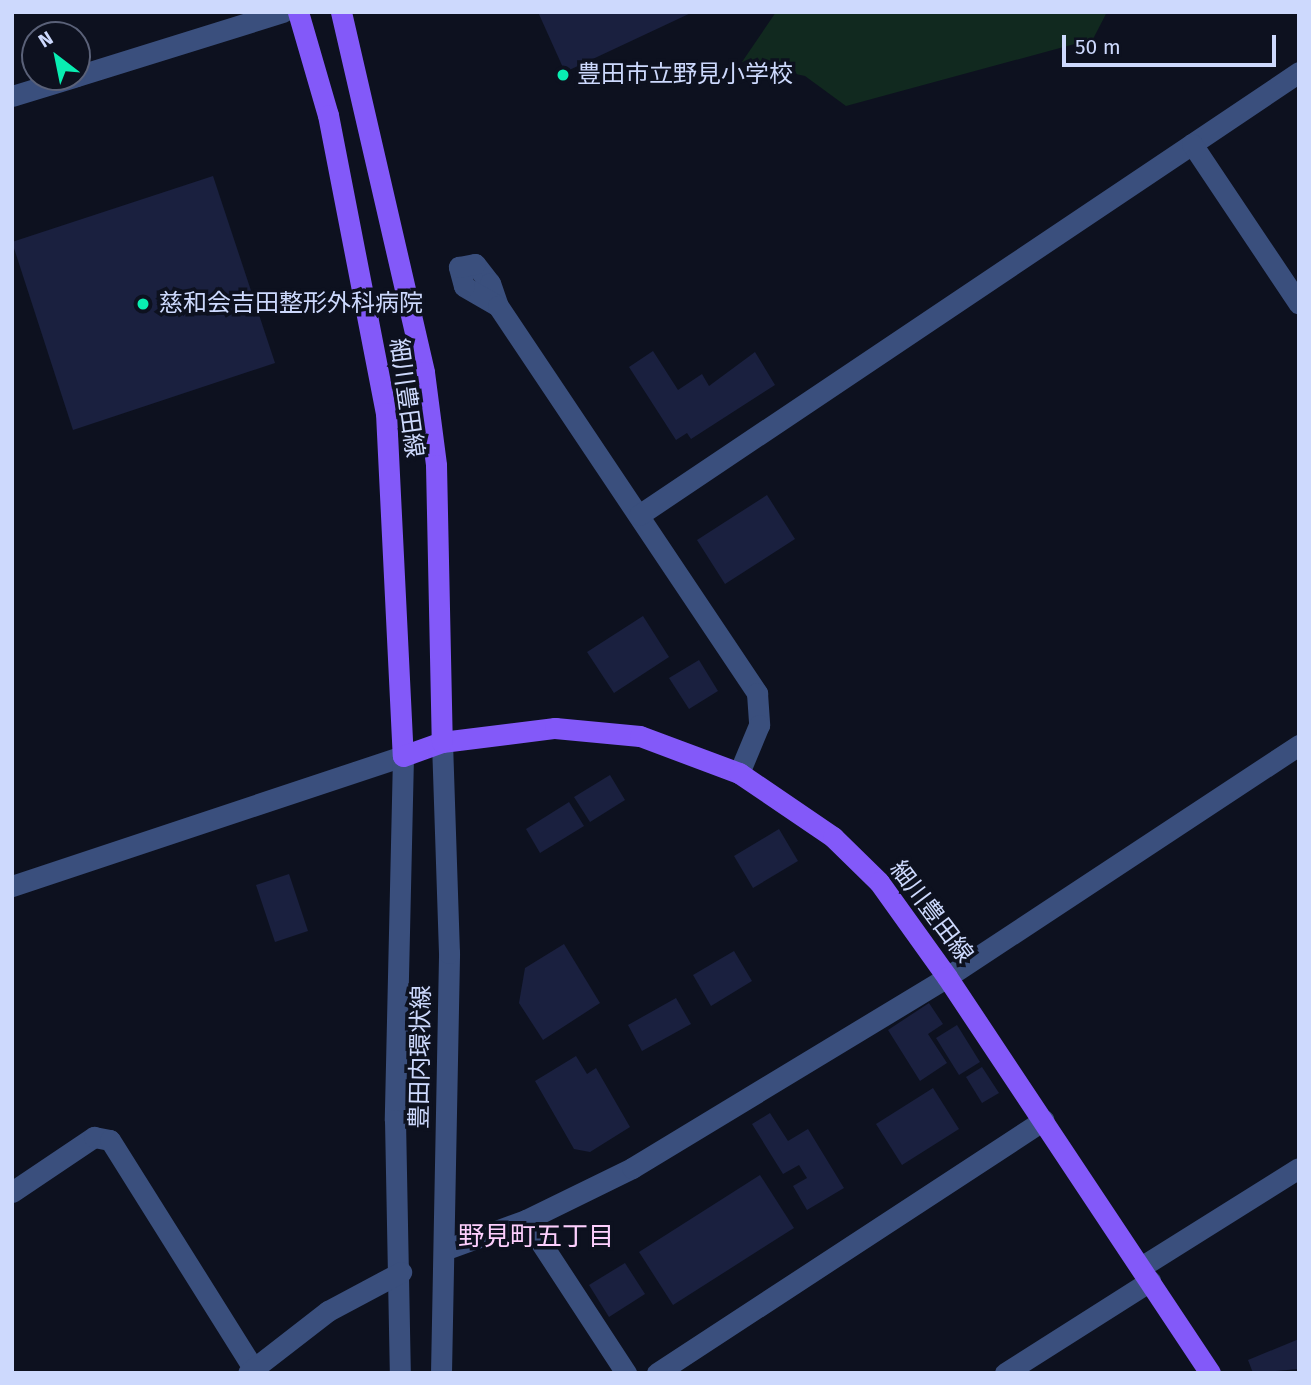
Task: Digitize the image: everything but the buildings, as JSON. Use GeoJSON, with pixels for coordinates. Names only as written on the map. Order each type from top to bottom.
{"type":"FeatureCollection","features":[{"type":"Feature","properties":{"kind":"main road","name":"細川豊田線"},"geometry":{"type":"LineString","coordinates":[[298,12],[328,115],[386,413],[403,756],[442,742],[555,728],[640,736],[739,773],[833,837],[879,882],[947,977],[1210,1373]]}},
{"type":"Feature","properties":{"kind":"main road","name":"細川豊田線"},"geometry":{"type":"LineString","coordinates":[[341,12],[424,372],[436,465],[442,742]]}},
{"type":"Feature","properties":{"kind":"street"},"geometry":{"type":"LineString","coordinates":[[91,72],[284,12]]}},
{"type":"Feature","properties":{"kind":"street"},"geometry":{"type":"LineString","coordinates":[[639,515],[1299,72]]}},
{"type":"Feature","properties":{"kind":"street"},"geometry":{"type":"LineString","coordinates":[[12,96],[29,91]]}},
{"type":"Feature","properties":{"kind":"street"},"geometry":{"type":"LineString","coordinates":[[1192,144],[1299,304]]}},
{"type":"Feature","properties":{"kind":"street"},"geometry":{"type":"LineString","coordinates":[[498,306],[757,693],[759,725],[739,773]]}},
{"type":"Feature","properties":{"kind":"street","name":"豊田内環状線"},"geometry":{"type":"LineString","coordinates":[[441,1373],[449,835],[442,742]]}},
{"type":"Feature","properties":{"kind":"street"},"geometry":{"type":"LineString","coordinates":[[444,1250],[526,1220],[632,1168],[947,977],[1299,746]]}},
{"type":"Feature","properties":{"kind":"street"},"geometry":{"type":"LineString","coordinates":[[12,886],[403,756]]}},
{"type":"Feature","properties":{"kind":"street","name":"豊田内環状線"},"geometry":{"type":"LineString","coordinates":[[400,1373],[401,1272],[395,1120],[403,756]]}},
{"type":"Feature","properties":{"kind":"street"},"geometry":{"type":"LineString","coordinates":[[657,1373],[1043,1120]]}},
{"type":"Feature","properties":{"kind":"street"},"geometry":{"type":"LineString","coordinates":[[12,1192],[94,1137],[110,1140],[251,1370],[328,1311],[401,1272]]}},
{"type":"Feature","properties":{"kind":"street"},"geometry":{"type":"LineString","coordinates":[[1005,1373],[1299,1168]]}},
{"type":"Feature","properties":{"kind":"street"},"geometry":{"type":"LineString","coordinates":[[526,1220],[626,1373]]}},
{"type":"Feature","properties":{"kind":"green space"},"geometry":{"type":"Polygon","coordinates":[[[776,12],[1107,12],[1093,39],[846,106],[805,76],[742,62],[776,12]]]}},
{"type":"Feature","properties":{"kind":"place","name":"豊田市立野見小学校"},"geometry":{"type":"Point","coordinates":[563,75]}},
{"type":"Feature","properties":{"kind":"place","name":"慈和会吉田整形外科病院"},"geometry":{"type":"Point","coordinates":[143,304]}},
{"type":"Feature","properties":{"kind":"district","name":"野見町五丁目"},"geometry":{"type":"Point","coordinates":[536,1237]}}]}
